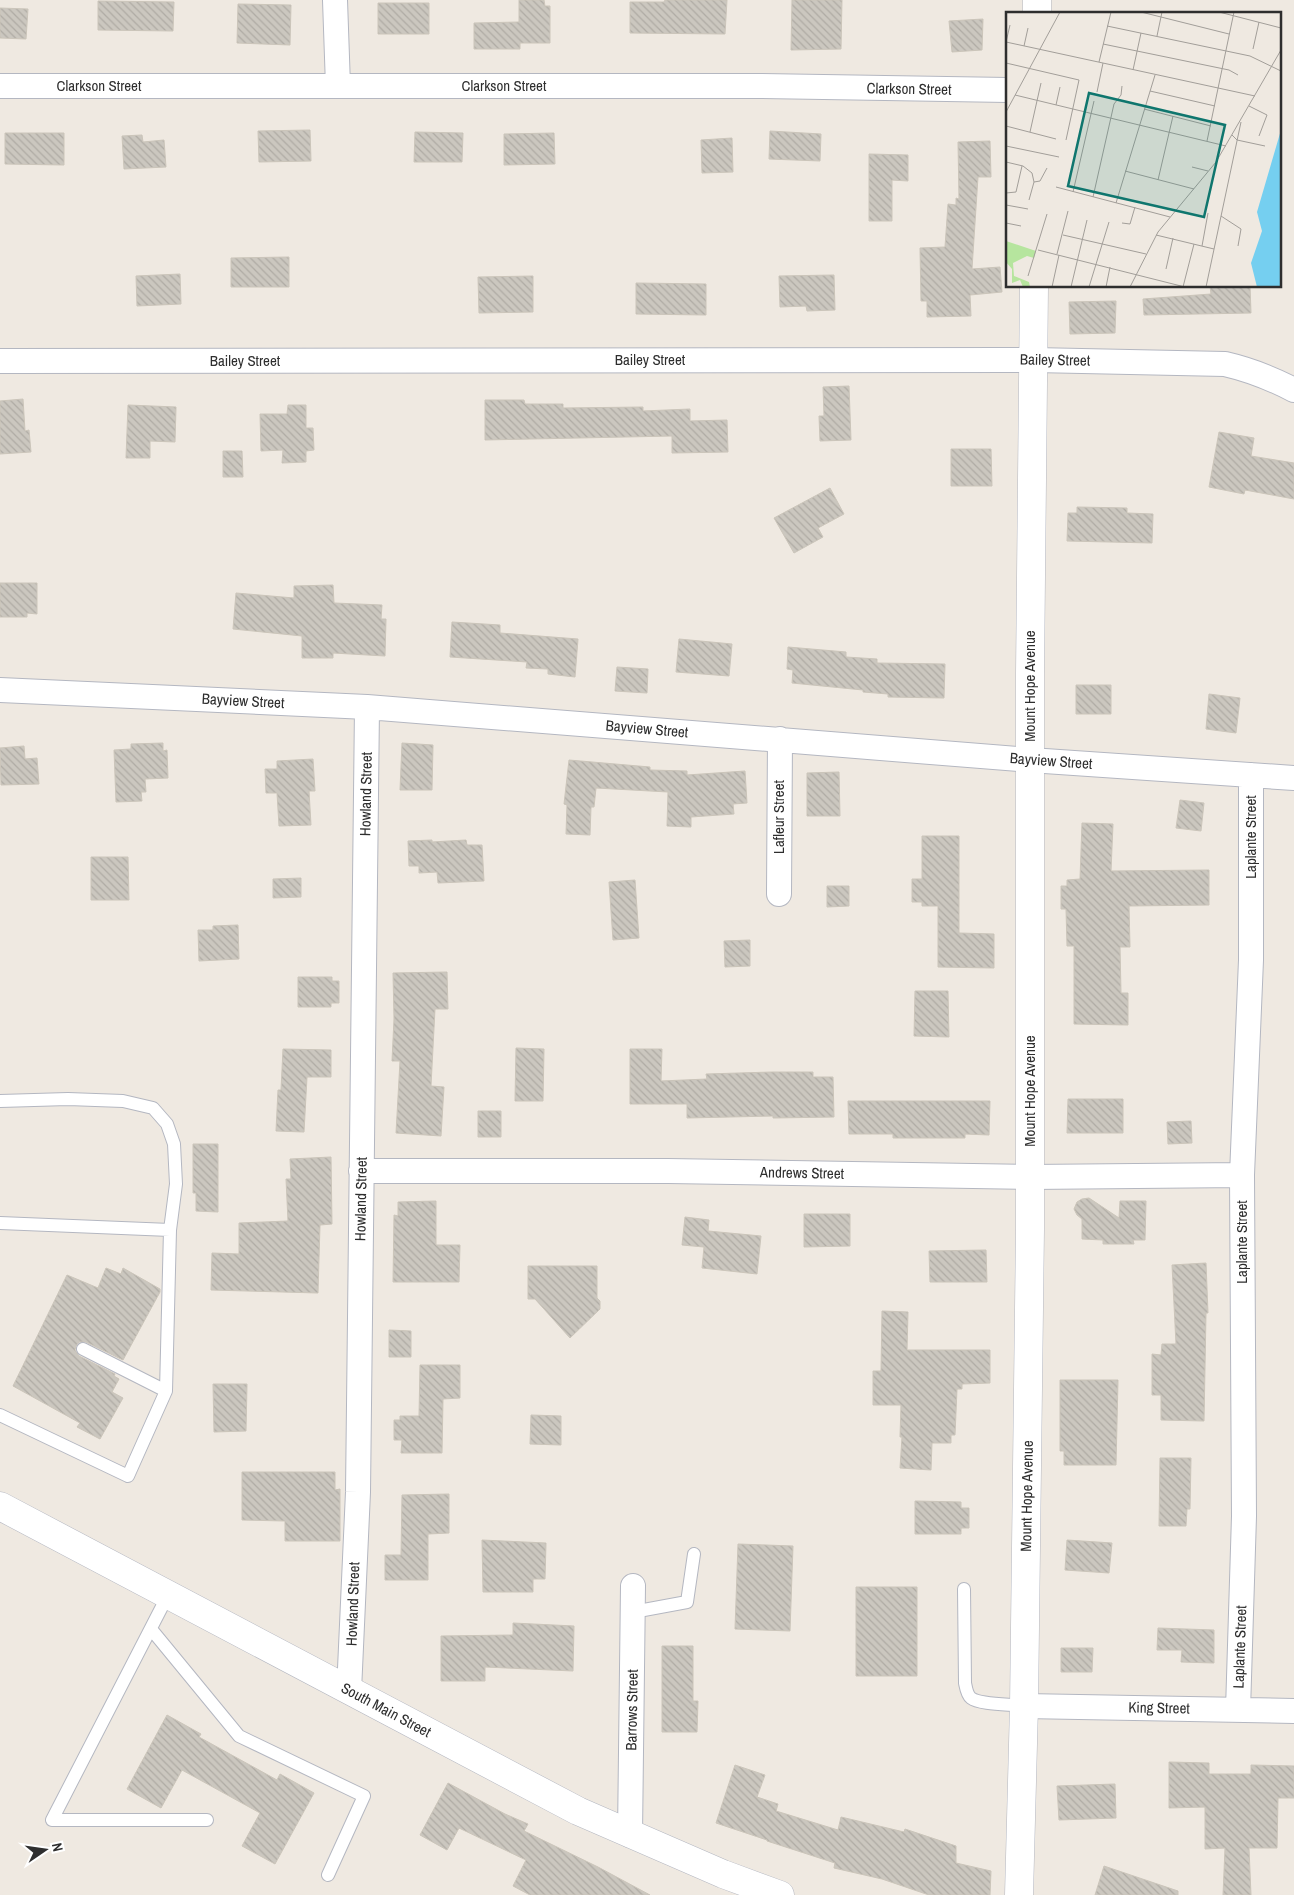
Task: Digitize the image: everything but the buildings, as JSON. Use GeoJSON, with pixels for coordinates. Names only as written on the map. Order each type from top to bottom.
{"type":"FeatureCollection","features":[{"type":"Feature","properties":{"kind":"main road","name":"Mount Hope Avenue"},"geometry":{"type":"LineString","coordinates":[[1019,1895],[1024,1706],[1030,1177],[1030,760],[1034,288]]}},
{"type":"Feature","properties":{"kind":"main road","name":"South Main Street"},"geometry":{"type":"LineString","coordinates":[[0,1506],[578,1811],[722,1874],[780,1895]]}},
{"type":"Feature","properties":{"kind":"street"},"geometry":{"type":"LineString","coordinates":[[335,0],[338,86]]}},
{"type":"Feature","properties":{"kind":"street","name":"Clarkson Street"},"geometry":{"type":"LineString","coordinates":[[0,86],[758,86],[1006,90]]}},
{"type":"Feature","properties":{"kind":"street","name":"Bailey Street"},"geometry":{"type":"LineString","coordinates":[[0,361],[1034,360],[1225,364],[1249,369],[1270,377],[1294,390]]}},
{"type":"Feature","properties":{"kind":"street","name":"Bayview Street"},"geometry":{"type":"LineString","coordinates":[[0,690],[367,707],[1030,760],[1294,778]]}},
{"type":"Feature","properties":{"kind":"street","name":"Howland Street"},"geometry":{"type":"LineString","coordinates":[[349,1691],[358,1492],[367,707]]}},
{"type":"Feature","properties":{"kind":"street","name":"Lafleur Street"},"geometry":{"type":"LineString","coordinates":[[779,894],[780,739]]}},
{"type":"Feature","properties":{"kind":"street","name":"Laplante Street"},"geometry":{"type":"LineString","coordinates":[[1238,1710],[1244,1516],[1242,1176],[1251,960],[1251,774]]}},
{"type":"Feature","properties":{"kind":"street","name":"Andrews Street"},"geometry":{"type":"LineString","coordinates":[[361,1171],[668,1171],[1030,1177],[1242,1176]]}},
{"type":"Feature","properties":{"kind":"street","name":"Barrows Street"},"geometry":{"type":"LineString","coordinates":[[630,1835],[634,1586]]}},
{"type":"Feature","properties":{"kind":"street","name":"King Street"},"geometry":{"type":"LineString","coordinates":[[1024,1706],[1294,1711]]}},
{"type":"Feature","properties":{"kind":"lane"},"geometry":{"type":"LineString","coordinates":[[0,1101],[68,1099],[123,1101],[153,1108],[167,1124],[174,1144],[176,1184],[170,1230],[166,1391],[128,1476],[0,1415]]}},
{"type":"Feature","properties":{"kind":"lane"},"geometry":{"type":"LineString","coordinates":[[0,1223],[170,1230]]}},
{"type":"Feature","properties":{"kind":"lane"},"geometry":{"type":"LineString","coordinates":[[83,1349],[166,1391]]}},
{"type":"Feature","properties":{"kind":"lane"},"geometry":{"type":"LineString","coordinates":[[633,1612],[687,1602],[694,1554]]}},
{"type":"Feature","properties":{"kind":"lane"},"geometry":{"type":"LineString","coordinates":[[964,1589],[965,1683],[970,1698],[979,1701],[1024,1706]]}},
{"type":"Feature","properties":{"kind":"lane"},"geometry":{"type":"LineString","coordinates":[[168,1595],[52,1820],[208,1820]]}},
{"type":"Feature","properties":{"kind":"lane"},"geometry":{"type":"LineString","coordinates":[[151,1629],[239,1736],[364,1796],[328,1875]]}}]}
